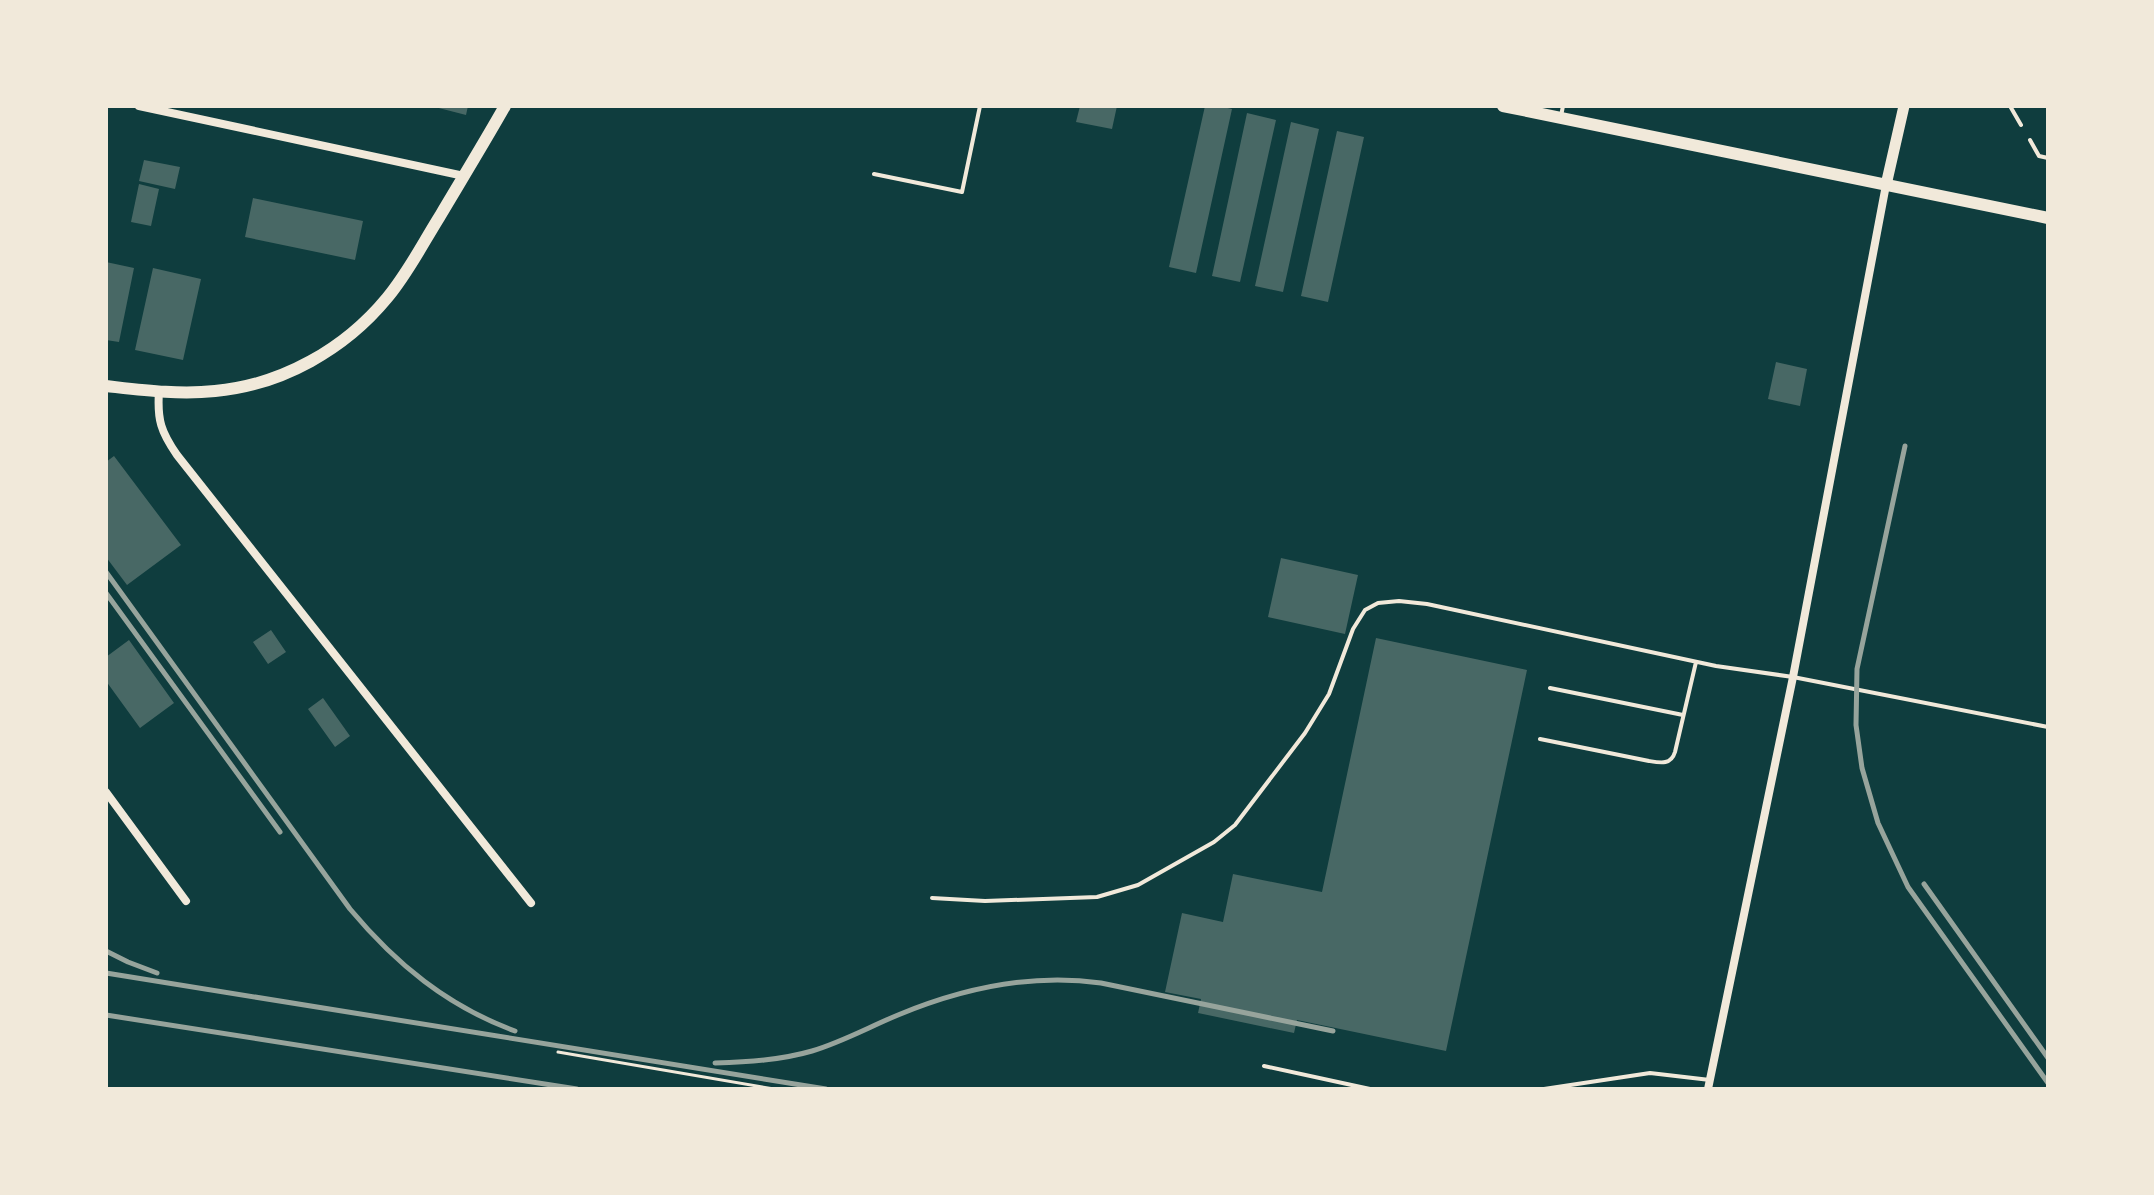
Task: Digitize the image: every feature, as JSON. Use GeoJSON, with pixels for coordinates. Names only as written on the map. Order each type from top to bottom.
{"type":"FeatureCollection","features":[{"type":"Feature","properties":{"kind":"main road"},"geometry":{"type":"LineString","coordinates":[[106,386],[190,393],[218,391],[270,380],[294,370],[343,340],[368,319],[409,268],[505,106]]}},
{"type":"Feature","properties":{"kind":"main road"},"geometry":{"type":"LineString","coordinates":[[1503,106],[1562,112],[2048,218]]}},
{"type":"Feature","properties":{"kind":"main road"},"geometry":{"type":"LineString","coordinates":[[1886,185],[1904,106]]}},
{"type":"Feature","properties":{"kind":"street"},"geometry":{"type":"LineString","coordinates":[[139,106],[464,176]]}},
{"type":"Feature","properties":{"kind":"street"},"geometry":{"type":"LineString","coordinates":[[1709,1084],[1793,677],[1886,185]]}},
{"type":"Feature","properties":{"kind":"street"},"geometry":{"type":"LineString","coordinates":[[159,391],[158,417],[161,428],[177,455],[531,903]]}},
{"type":"Feature","properties":{"kind":"street"},"geometry":{"type":"LineString","coordinates":[[106,792],[186,901]]}},
{"type":"Feature","properties":{"kind":"lane"},"geometry":{"type":"LineString","coordinates":[[874,174],[962,192],[980,106]]}},
{"type":"Feature","properties":{"kind":"lane"},"geometry":{"type":"LineString","coordinates":[[2010,106],[2021,125]]}},
{"type":"Feature","properties":{"kind":"lane"},"geometry":{"type":"LineString","coordinates":[[2030,140],[2039,156],[2048,158]]}},
{"type":"Feature","properties":{"kind":"lane"},"geometry":{"type":"LineString","coordinates":[[932,898],[985,901],[1097,897],[1138,885],[1214,842],[1235,825],[1305,733],[1329,694],[1353,629],[1365,610],[1378,603],[1399,601],[1427,604],[1696,662],[1793,677],[2048,727]]}},
{"type":"Feature","properties":{"kind":"lane"},"geometry":{"type":"LineString","coordinates":[[1540,739],[1662,764],[1673,758],[1696,662]]}},
{"type":"Feature","properties":{"kind":"lane"},"geometry":{"type":"LineString","coordinates":[[1550,688],[1683,715]]}},
{"type":"Feature","properties":{"kind":"lane"},"geometry":{"type":"LineString","coordinates":[[1264,1066],[1370,1089]]}},
{"type":"Feature","properties":{"kind":"lane"},"geometry":{"type":"LineString","coordinates":[[1544,1089],[1650,1073],[1709,1084]]}},
{"type":"Feature","properties":{"kind":"path"},"geometry":{"type":"LineString","coordinates":[[558,1052],[774,1089]]}},
{"type":"Feature","properties":{"kind":"building"},"geometry":{"type":"Polygon","coordinates":[[[431,106],[468,106],[466,115],[431,106]]]}},
{"type":"Feature","properties":{"kind":"building"},"geometry":{"type":"Polygon","coordinates":[[[1080,106],[1117,106],[1112,129],[1076,122],[1080,106]]]}},
{"type":"Feature","properties":{"kind":"building"},"geometry":{"type":"Polygon","coordinates":[[[1205,106],[1232,109],[1196,273],[1169,267],[1205,106]]]}},
{"type":"Feature","properties":{"kind":"building"},"geometry":{"type":"Polygon","coordinates":[[[1247,113],[1276,120],[1240,282],[1212,276],[1247,113]]]}},
{"type":"Feature","properties":{"kind":"building"},"geometry":{"type":"Polygon","coordinates":[[[1291,122],[1319,129],[1283,292],[1255,286],[1291,122]]]}},
{"type":"Feature","properties":{"kind":"building"},"geometry":{"type":"Polygon","coordinates":[[[1337,131],[1364,137],[1328,302],[1301,296],[1337,131]]]}},
{"type":"Feature","properties":{"kind":"building"},"geometry":{"type":"Polygon","coordinates":[[[144,160],[180,167],[175,189],[139,181],[144,160]]]}},
{"type":"Feature","properties":{"kind":"building"},"geometry":{"type":"Polygon","coordinates":[[[139,184],[159,189],[151,226],[131,222],[139,184]]]}},
{"type":"Feature","properties":{"kind":"building"},"geometry":{"type":"Polygon","coordinates":[[[253,198],[363,221],[355,260],[245,237],[253,198]]]}},
{"type":"Feature","properties":{"kind":"building"},"geometry":{"type":"Polygon","coordinates":[[[106,262],[134,268],[119,342],[106,340],[106,262]]]}},
{"type":"Feature","properties":{"kind":"building"},"geometry":{"type":"Polygon","coordinates":[[[153,268],[201,279],[183,360],[135,350],[153,268]]]}},
{"type":"Feature","properties":{"kind":"building"},"geometry":{"type":"Polygon","coordinates":[[[1776,362],[1807,369],[1800,406],[1768,399],[1776,362]]]}},
{"type":"Feature","properties":{"kind":"building"},"geometry":{"type":"Polygon","coordinates":[[[114,456],[181,545],[127,585],[106,557],[106,462],[114,456]]]}},
{"type":"Feature","properties":{"kind":"building"},"geometry":{"type":"Polygon","coordinates":[[[1281,558],[1358,575],[1345,634],[1268,617],[1281,558]]]}},
{"type":"Feature","properties":{"kind":"building"},"geometry":{"type":"Polygon","coordinates":[[[271,630],[286,652],[268,664],[253,642],[271,630]]]}},
{"type":"Feature","properties":{"kind":"building"},"geometry":{"type":"Polygon","coordinates":[[[1376,638],[1527,670],[1446,1051],[1297,1020],[1294,1033],[1198,1013],[1201,999],[1165,992],[1182,913],[1223,922],[1233,874],[1322,892],[1376,638]]]}},
{"type":"Feature","properties":{"kind":"building"},"geometry":{"type":"Polygon","coordinates":[[[129,640],[174,703],[140,728],[106,681],[106,657],[129,640]]]}},
{"type":"Feature","properties":{"kind":"building"},"geometry":{"type":"Polygon","coordinates":[[[323,698],[350,736],[335,747],[308,709],[323,698]]]}},
{"type":"Feature","properties":{"kind":"railway"},"geometry":{"type":"LineString","coordinates":[[1905,446],[1857,669],[1856,725],[1862,768],[1878,823],[1908,887],[2048,1083]]}},
{"type":"Feature","properties":{"kind":"railway"},"geometry":{"type":"LineString","coordinates":[[106,572],[350,909],[386,948],[424,981],[467,1009],[515,1031]]}},
{"type":"Feature","properties":{"kind":"railway"},"geometry":{"type":"LineString","coordinates":[[106,593],[280,832]]}},
{"type":"Feature","properties":{"kind":"railway"},"geometry":{"type":"LineString","coordinates":[[1924,884],[2048,1058]]}},
{"type":"Feature","properties":{"kind":"railway"},"geometry":{"type":"LineString","coordinates":[[106,951],[157,973]]}},
{"type":"Feature","properties":{"kind":"railway"},"geometry":{"type":"LineString","coordinates":[[106,973],[826,1089]]}},
{"type":"Feature","properties":{"kind":"railway"},"geometry":{"type":"LineString","coordinates":[[715,1063],[800,1054],[947,997],[998,985],[1049,980],[1101,983],[1333,1031]]}},
{"type":"Feature","properties":{"kind":"railway"},"geometry":{"type":"LineString","coordinates":[[106,1015],[577,1089]]}}]}
